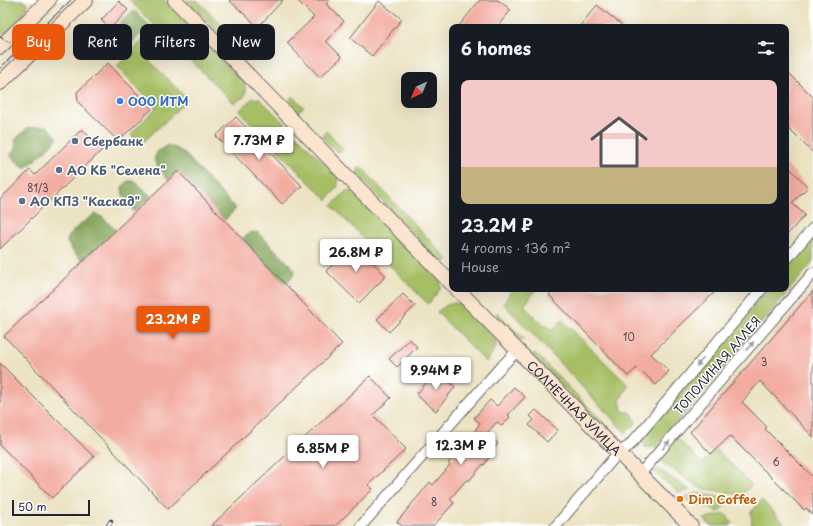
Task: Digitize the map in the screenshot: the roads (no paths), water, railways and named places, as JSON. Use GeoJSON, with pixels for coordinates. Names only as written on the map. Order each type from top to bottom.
{"type":"FeatureCollection","features":[{"type":"Feature","properties":{"kind":"main road"},"geometry":{"type":"LineString","coordinates":[[0,47],[49,0]]}},
{"type":"Feature","properties":{"kind":"main road"},"geometry":{"type":"LineString","coordinates":[[0,84],[86,0]]}},
{"type":"Feature","properties":{"kind":"main road"},"geometry":{"type":"LineString","coordinates":[[175,0],[449,281]]}},
{"type":"Feature","properties":{"kind":"main road","name":"СОЛНЕЧНАЯ УЛИЦА"},"geometry":{"type":"LineString","coordinates":[[460,292],[691,526]]}},
{"type":"Feature","properties":{"kind":"street"},"geometry":{"type":"LineString","coordinates":[[789,256],[813,228]]}},
{"type":"Feature","properties":{"kind":"street","name":"ТОПОЛИНАЯ АЛЛЕЯ"},"geometry":{"type":"LineString","coordinates":[[640,474],[813,273]]}},
{"type":"Feature","properties":{"kind":"street","name":"ТОПОЛИНАЯ АЛЛЕЯ"},"geometry":{"type":"LineString","coordinates":[[556,526],[619,452],[629,446],[759,292]]}},
{"type":"Feature","properties":{"kind":"street"},"geometry":{"type":"LineString","coordinates":[[361,526],[496,371],[517,351]]}},
{"type":"Feature","properties":{"kind":"tram line"},"geometry":{"type":"LineString","coordinates":[[0,68],[71,0]]}},
{"type":"Feature","properties":{"kind":"tram line"},"geometry":{"type":"LineString","coordinates":[[0,37],[12,42]]}},
{"type":"Feature","properties":{"kind":"railway"},"geometry":{"type":"LineString","coordinates":[[108,526],[111,521]]}},
{"type":"Feature","properties":{"kind":"place","name":"ООО ИТМ"},"geometry":{"type":"Point","coordinates":[120,101]}},
{"type":"Feature","properties":{"kind":"place","name":"Сбербанк"},"geometry":{"type":"Point","coordinates":[75,141]}},
{"type":"Feature","properties":{"kind":"place","name":"АО КБ \"Селена\""},"geometry":{"type":"Point","coordinates":[59,170]}},
{"type":"Feature","properties":{"kind":"place","name":"АО КПЗ \"Каскад\""},"geometry":{"type":"Point","coordinates":[22,201]}},
{"type":"Feature","properties":{"kind":"place","name":"Dim Coffee"},"geometry":{"type":"Point","coordinates":[680,499]}}]}
